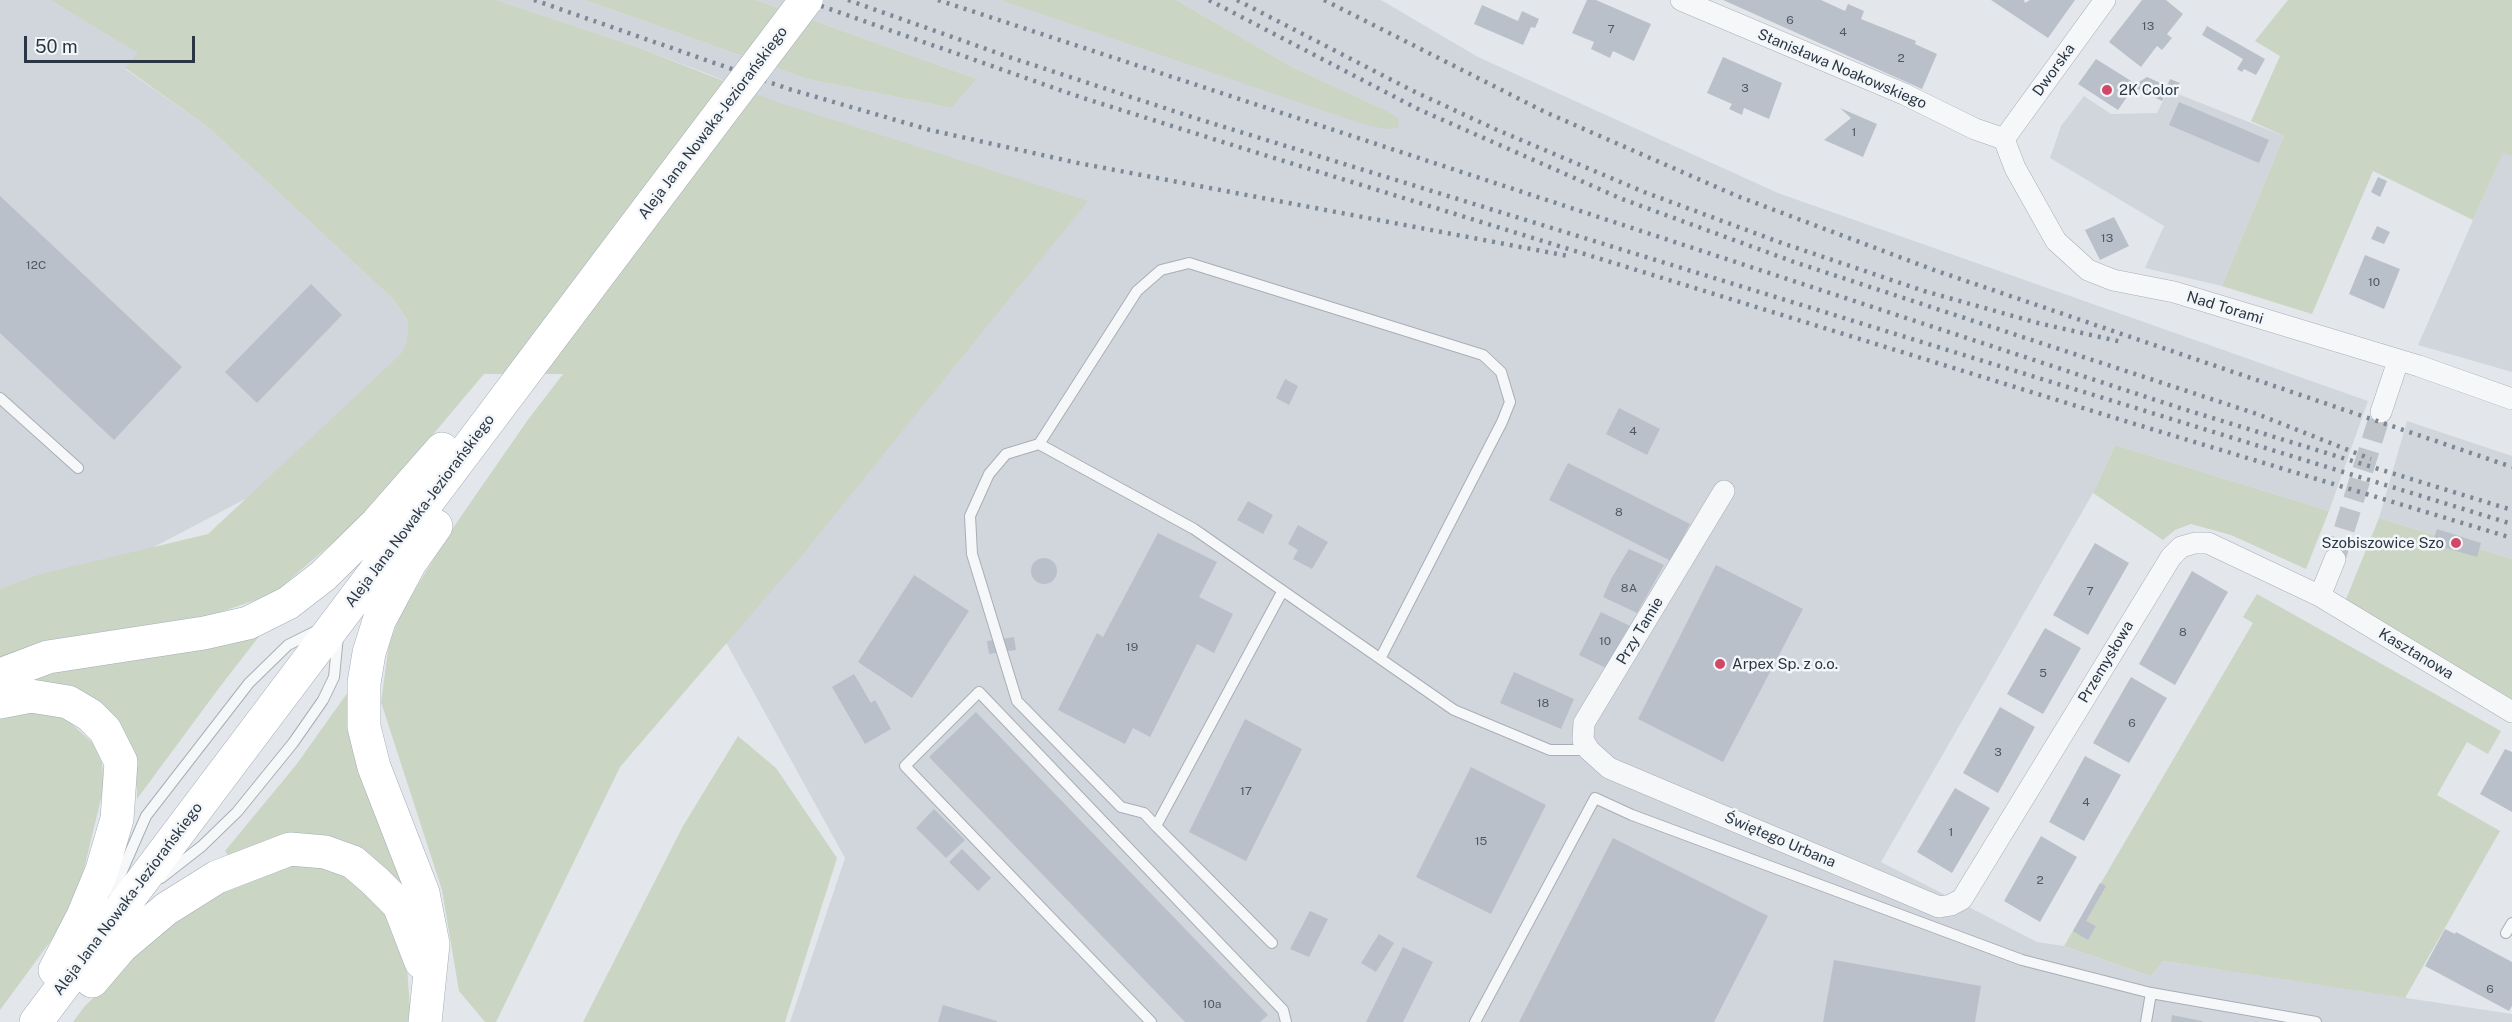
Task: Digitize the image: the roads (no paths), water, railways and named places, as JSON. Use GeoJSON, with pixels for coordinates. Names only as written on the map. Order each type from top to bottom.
{"type":"FeatureCollection","features":[{"type":"Feature","properties":{"kind":"main road","name":"Aleja Jana Nowaka-Jeziorańskiego"},"geometry":{"type":"LineString","coordinates":[[36,1022],[806,0]]}},
{"type":"Feature","properties":{"kind":"main road"},"geometry":{"type":"LineString","coordinates":[[0,675],[48,657],[226,628],[248,622],[288,603],[323,576],[377,523],[453,436],[517,382]]}},
{"type":"Feature","properties":{"kind":"main road"},"geometry":{"type":"LineString","coordinates":[[425,1022],[433,944],[423,893],[374,767],[364,727],[364,683],[369,653],[379,621],[392,593],[410,563],[479,465],[517,382]]}},
{"type":"Feature","properties":{"kind":"main road"},"geometry":{"type":"LineString","coordinates":[[0,702],[31,696],[68,702],[90,715],[105,730],[121,762],[117,819],[102,870],[83,916],[60,962],[24,1022]]}},
{"type":"Feature","properties":{"kind":"main road"},"geometry":{"type":"LineString","coordinates":[[56,1022],[121,947],[166,909],[217,877],[290,849],[325,852],[353,862],[375,881],[399,905],[430,986]]}},
{"type":"Feature","properties":{"kind":"street","name":"Stanisława Noakowskiego"},"geometry":{"type":"LineString","coordinates":[[1681,0],[1904,94],[1975,129],[2004,139]]}},
{"type":"Feature","properties":{"kind":"street","name":"Dworska"},"geometry":{"type":"LineString","coordinates":[[2004,139],[2105,0]]}},
{"type":"Feature","properties":{"kind":"street","name":"Nad Torami"},"geometry":{"type":"LineString","coordinates":[[2004,139],[2015,168],[2056,241],[2088,270],[2113,280],[2174,292],[2398,361],[2512,399]]}},
{"type":"Feature","properties":{"kind":"street"},"geometry":{"type":"LineString","coordinates":[[2380,411],[2398,361]]}},
{"type":"Feature","properties":{"kind":"street","name":"Przy Tamie"},"geometry":{"type":"LineString","coordinates":[[1589,750],[1583,740],[1584,723],[1724,491]]}},
{"type":"Feature","properties":{"kind":"street","name":"Przemysłowa"},"geometry":{"type":"LineString","coordinates":[[1951,905],[1962,898],[2171,557],[2181,547],[2195,543],[2208,543],[2320,596]]}},
{"type":"Feature","properties":{"kind":"street"},"geometry":{"type":"LineString","coordinates":[[2320,596],[2335,559]]}},
{"type":"Feature","properties":{"kind":"street","name":"Kasztanowa"},"geometry":{"type":"LineString","coordinates":[[2320,596],[2512,711]]}},
{"type":"Feature","properties":{"kind":"street","name":"Świętego Urbana"},"geometry":{"type":"LineString","coordinates":[[1589,750],[1609,768],[1939,907],[1951,905]]}},
{"type":"Feature","properties":{"kind":"lane"},"geometry":{"type":"LineString","coordinates":[[1272,943],[1144,813],[1121,807],[1017,701],[972,554],[970,516],[989,474],[1006,454],[1039,444],[1137,291],[1161,270],[1189,263],[1483,355],[1501,372],[1510,402],[1381,657]]}},
{"type":"Feature","properties":{"kind":"lane"},"geometry":{"type":"LineString","coordinates":[[0,398],[78,468]]}},
{"type":"Feature","properties":{"kind":"lane"},"geometry":{"type":"LineString","coordinates":[[1039,444],[1194,529],[1454,710],[1550,750],[1589,750]]}},
{"type":"Feature","properties":{"kind":"lane"},"geometry":{"type":"LineString","coordinates":[[1156,826],[1282,592]]}},
{"type":"Feature","properties":{"kind":"lane"},"geometry":{"type":"LineString","coordinates":[[1151,1022],[905,765],[979,692],[1284,1010],[1286,1022]]}},
{"type":"Feature","properties":{"kind":"lane"},"geometry":{"type":"LineString","coordinates":[[1474,1022],[1595,798],[1632,815],[2022,960],[2151,993],[2310,1022]]}},
{"type":"Feature","properties":{"kind":"lane"},"geometry":{"type":"LineString","coordinates":[[2506,933],[2512,922]]}},
{"type":"Feature","properties":{"kind":"lane"},"geometry":{"type":"LineString","coordinates":[[2146,1022],[2151,993]]}},
{"type":"Feature","properties":{"kind":"tunnel"},"geometry":{"type":"LineString","coordinates":[[2335,559],[2381,412]]}},
{"type":"Feature","properties":{"kind":"railway"},"geometry":{"type":"LineString","coordinates":[[534,0],[789,89],[930,130],[1078,163],[1568,256]]}},
{"type":"Feature","properties":{"kind":"railway"},"geometry":{"type":"LineString","coordinates":[[804,0],[1080,97],[1245,149],[2512,538]]}},
{"type":"Feature","properties":{"kind":"railway"},"geometry":{"type":"LineString","coordinates":[[848,0],[1009,57],[1195,118],[2512,524]]}},
{"type":"Feature","properties":{"kind":"railway"},"geometry":{"type":"LineString","coordinates":[[938,0],[2180,408],[2512,510]]}},
{"type":"Feature","properties":{"kind":"railway"},"geometry":{"type":"LineString","coordinates":[[1209,0],[1418,109],[1622,199],[1794,262],[2257,414],[2371,459]]}},
{"type":"Feature","properties":{"kind":"railway"},"geometry":{"type":"LineString","coordinates":[[1237,0],[1411,90],[1495,129],[1644,192],[1779,242],[1924,291],[2038,323],[2122,342]]}},
{"type":"Feature","properties":{"kind":"railway"},"geometry":{"type":"LineString","coordinates":[[1324,0],[1545,112],[1737,196],[1934,270],[2512,467]]}},
{"type":"Feature","properties":{"kind":"place","name":"2K Color"},"geometry":{"type":"Point","coordinates":[2107,90]}},
{"type":"Feature","properties":{"kind":"place","name":"Szobiszowice Szo"},"geometry":{"type":"Point","coordinates":[2456,543]}},
{"type":"Feature","properties":{"kind":"place","name":"Arpex Sp. z o.o."},"geometry":{"type":"Point","coordinates":[1720,664]}}]}
